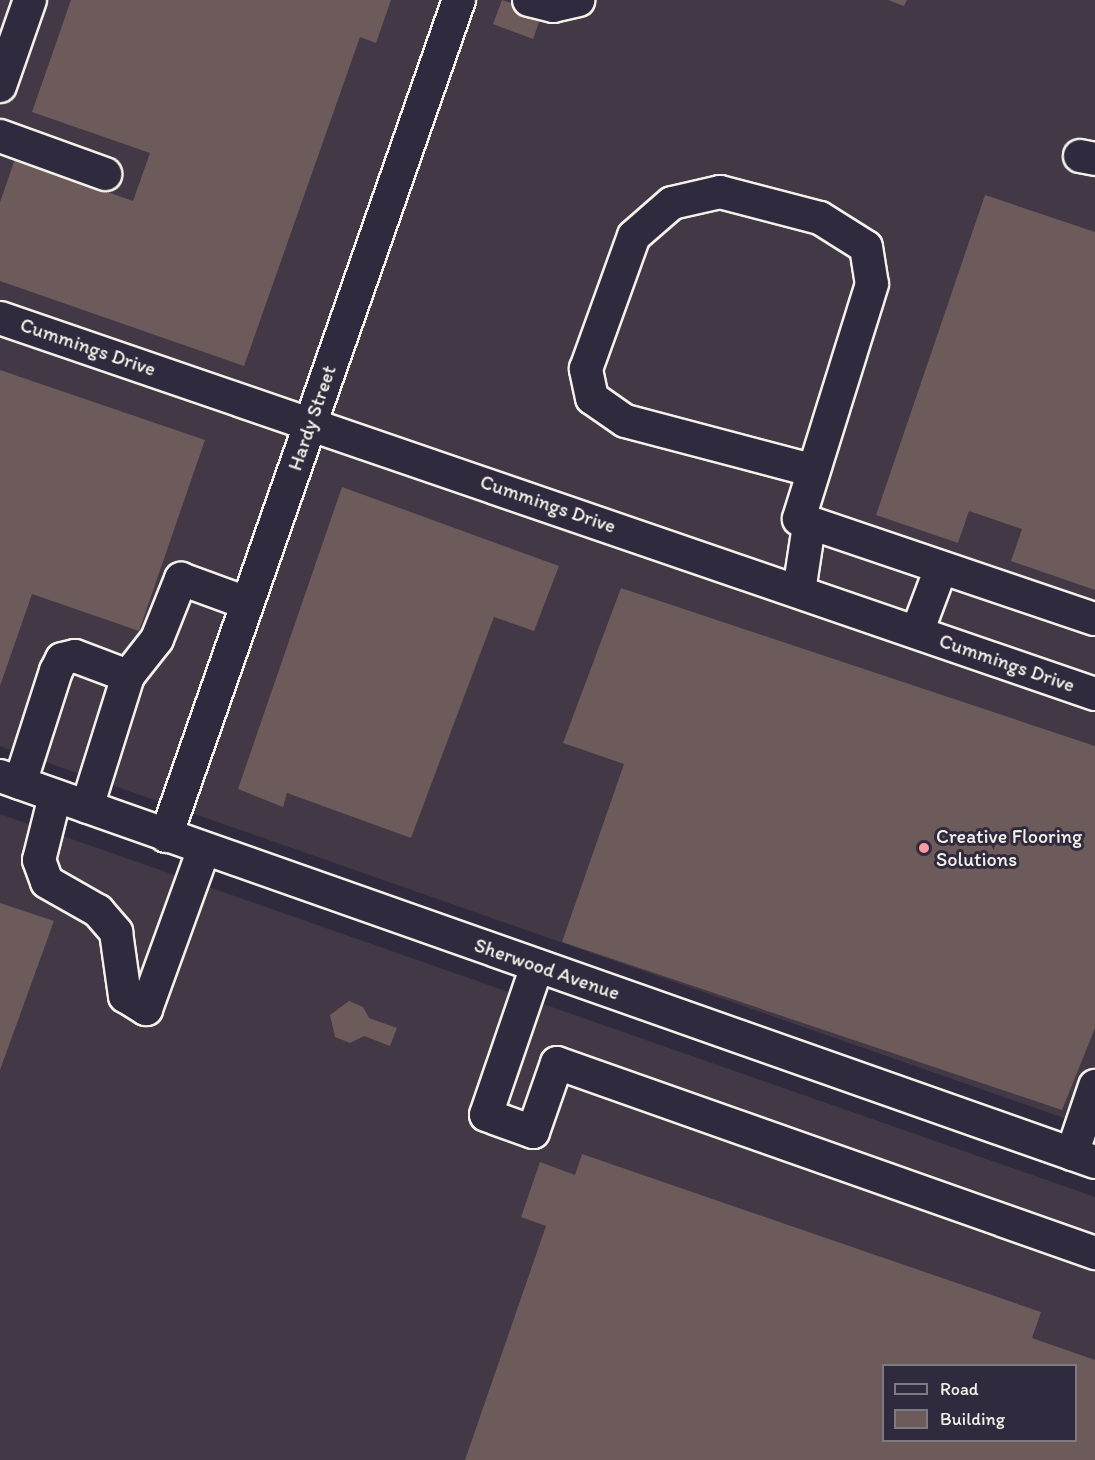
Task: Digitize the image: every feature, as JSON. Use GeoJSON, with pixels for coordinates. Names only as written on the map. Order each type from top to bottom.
{"type":"FeatureCollection","features":[{"type":"Feature","properties":{"kind":"street"},"geometry":{"type":"LineString","coordinates":[[0,86],[30,0]]}},
{"type":"Feature","properties":{"kind":"street","name":"Hardy Street"},"geometry":{"type":"LineString","coordinates":[[166,836],[459,0]]}},
{"type":"Feature","properties":{"kind":"street"},"geometry":{"type":"LineString","coordinates":[[529,0],[553,6],[578,0]]}},
{"type":"Feature","properties":{"kind":"street"},"geometry":{"type":"LineString","coordinates":[[0,136],[105,174]]}},
{"type":"Feature","properties":{"kind":"street"},"geometry":{"type":"LineString","coordinates":[[811,470],[625,421],[592,398],[586,369],[634,236],[672,202],[720,192],[820,218],[866,247],[872,284],[811,470],[799,519],[809,526],[1095,619]]}},
{"type":"Feature","properties":{"kind":"street","name":"Cummings Drive"},"geometry":{"type":"LineString","coordinates":[[0,318],[310,422],[1095,694]]}},
{"type":"Feature","properties":{"kind":"street"},"geometry":{"type":"LineString","coordinates":[[799,591],[809,526]]}},
{"type":"Feature","properties":{"kind":"street"},"geometry":{"type":"LineString","coordinates":[[917,632],[941,568]]}},
{"type":"Feature","properties":{"kind":"street"},"geometry":{"type":"LineString","coordinates":[[87,807],[128,676],[157,639],[181,579],[247,603]]}},
{"type":"Feature","properties":{"kind":"street"},"geometry":{"type":"LineString","coordinates":[[10,780],[62,659],[75,656],[128,676]]}},
{"type":"Feature","properties":{"kind":"street","name":"Sherwood Avenue"},"geometry":{"type":"LineString","coordinates":[[10,780],[1083,1158]]}},
{"type":"Feature","properties":{"kind":"street"},"geometry":{"type":"LineString","coordinates":[[55,796],[39,860],[47,882],[98,911],[116,932],[124,996],[146,1009],[204,849]]}},
{"type":"Feature","properties":{"kind":"street"},"geometry":{"type":"LineString","coordinates":[[537,966],[486,1115],[533,1132],[557,1063],[1095,1253]]}},
{"type":"Feature","properties":{"kind":"street"},"geometry":{"type":"LineString","coordinates":[[1083,1158],[1095,1086]]}},
{"type":"Feature","properties":{"kind":"shaded area"},"geometry":{"type":"Polygon","coordinates":[[[0,0],[1095,0],[1095,1129],[0,746],[0,0]]]}},
{"type":"Feature","properties":{"kind":"shaded area"},"geometry":{"type":"Polygon","coordinates":[[[0,814],[1095,1197],[1095,1460],[0,1460],[0,814]]]}},
{"type":"Feature","properties":{"kind":"building"},"geometry":{"type":"Polygon","coordinates":[[[71,0],[391,0],[376,43],[360,37],[244,366],[0,281],[0,202],[15,159],[133,201],[150,153],[32,112],[71,0]]]}},
{"type":"Feature","properties":{"kind":"building"},"geometry":{"type":"Polygon","coordinates":[[[502,0],[542,14],[533,39],[493,24],[502,0]]]}},
{"type":"Feature","properties":{"kind":"building"},"geometry":{"type":"Polygon","coordinates":[[[888,0],[907,0],[904,6],[888,0]]]}},
{"type":"Feature","properties":{"kind":"building"},"geometry":{"type":"Polygon","coordinates":[[[985,195],[1095,232],[1095,590],[1011,561],[1022,529],[969,511],[958,543],[876,515],[985,195]]]}},
{"type":"Feature","properties":{"kind":"building"},"geometry":{"type":"Polygon","coordinates":[[[0,370],[205,440],[139,631],[32,594],[0,686],[0,370]]]}},
{"type":"Feature","properties":{"kind":"building"},"geometry":{"type":"Polygon","coordinates":[[[342,487],[559,566],[534,631],[494,617],[411,838],[287,793],[283,807],[238,789],[342,487]]]}},
{"type":"Feature","properties":{"kind":"building"},"geometry":{"type":"Polygon","coordinates":[[[621,588],[1095,746],[1095,1028],[1062,1110],[562,942],[624,764],[563,743],[621,588]]]}},
{"type":"Feature","properties":{"kind":"building"},"geometry":{"type":"Polygon","coordinates":[[[0,903],[54,921],[0,1070],[0,903]]]}},
{"type":"Feature","properties":{"kind":"building"},"geometry":{"type":"Polygon","coordinates":[[[349,1001],[363,1007],[369,1018],[397,1028],[390,1046],[364,1036],[350,1043],[335,1037],[330,1015],[349,1001]]]}},
{"type":"Feature","properties":{"kind":"building"},"geometry":{"type":"Polygon","coordinates":[[[582,1154],[1041,1312],[1032,1338],[1095,1360],[1095,1460],[465,1460],[546,1226],[521,1217],[540,1162],[575,1175],[582,1154]]]}},
{"type":"Feature","properties":{"kind":"place","name":"Creative Flooring Solutions"},"geometry":{"type":"Point","coordinates":[924,848]}}]}
